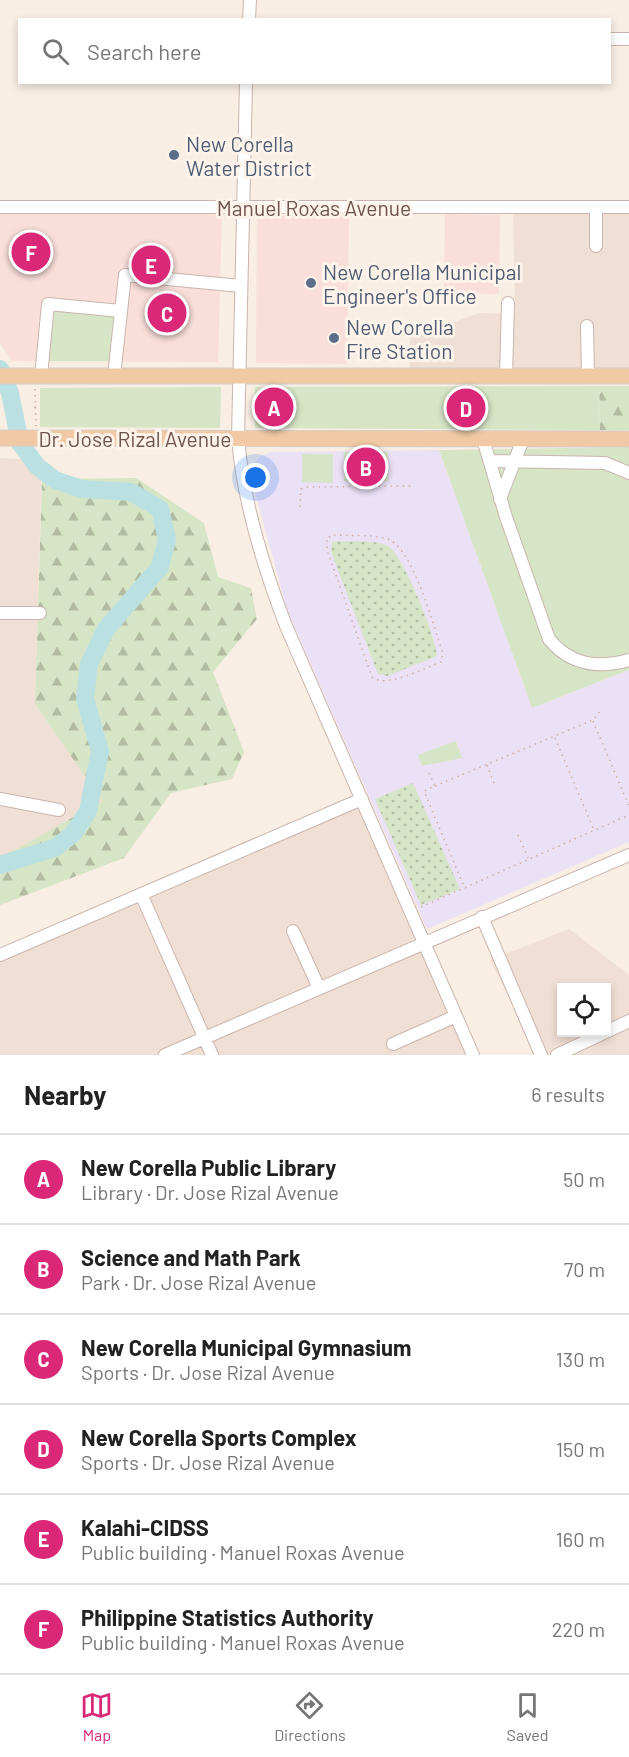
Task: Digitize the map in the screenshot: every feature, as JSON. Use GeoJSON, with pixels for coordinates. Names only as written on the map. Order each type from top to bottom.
{"type":"FeatureCollection","features":[{"type":"Feature","properties":{"kind":"main road"},"geometry":{"type":"LineString","coordinates":[[6,376],[629,376]]}},
{"type":"Feature","properties":{"kind":"main road","name":"Dr. Jose Rizal Avenue"},"geometry":{"type":"LineString","coordinates":[[5,438],[629,439]]}},
{"type":"Feature","properties":{"kind":"street"},"geometry":{"type":"LineString","coordinates":[[249,18],[250,0]]}},
{"type":"Feature","properties":{"kind":"street"},"geometry":{"type":"LineString","coordinates":[[611,39],[629,39]]}},
{"type":"Feature","properties":{"kind":"street"},"geometry":{"type":"LineString","coordinates":[[246,84],[238,438],[246,492],[275,597],[473,1055]]}},
{"type":"Feature","properties":{"kind":"street","name":"Manuel Roxas Avenue"},"geometry":{"type":"LineString","coordinates":[[0,207],[629,207]]}},
{"type":"Feature","properties":{"kind":"street"},"geometry":{"type":"LineString","coordinates":[[596,207],[596,246]]}},
{"type":"Feature","properties":{"kind":"street"},"geometry":{"type":"LineString","coordinates":[[114,376],[125,275],[241,286]]}},
{"type":"Feature","properties":{"kind":"street"},"geometry":{"type":"LineString","coordinates":[[506,376],[508,303]]}},
{"type":"Feature","properties":{"kind":"street"},"geometry":{"type":"LineString","coordinates":[[39,376],[48,304],[121,311]]}},
{"type":"Feature","properties":{"kind":"street"},"geometry":{"type":"LineString","coordinates":[[586,326],[588,376]]}},
{"type":"Feature","properties":{"kind":"street"},"geometry":{"type":"LineString","coordinates":[[483,439],[500,499],[549,639],[558,650],[572,660],[586,664],[606,665],[629,660]]}},
{"type":"Feature","properties":{"kind":"street"},"geometry":{"type":"LineString","coordinates":[[500,499],[523,439]]}},
{"type":"Feature","properties":{"kind":"street"},"geometry":{"type":"LineString","coordinates":[[490,461],[605,463],[629,473]]}},
{"type":"Feature","properties":{"kind":"street"},"geometry":{"type":"LineString","coordinates":[[0,613],[40,613]]}},
{"type":"Feature","properties":{"kind":"street"},"geometry":{"type":"LineString","coordinates":[[0,799],[58,810]]}},
{"type":"Feature","properties":{"kind":"street"},"geometry":{"type":"LineString","coordinates":[[0,955],[362,799]]}},
{"type":"Feature","properties":{"kind":"street"},"geometry":{"type":"LineString","coordinates":[[165,1055],[629,855]]}},
{"type":"Feature","properties":{"kind":"street"},"geometry":{"type":"LineString","coordinates":[[141,894],[212,1055]]}},
{"type":"Feature","properties":{"kind":"street"},"geometry":{"type":"LineString","coordinates":[[482,917],[541,1055]]}},
{"type":"Feature","properties":{"kind":"street"},"geometry":{"type":"LineString","coordinates":[[293,931],[319,988]]}},
{"type":"Feature","properties":{"kind":"street"},"geometry":{"type":"LineString","coordinates":[[393,1044],[456,1016]]}},
{"type":"Feature","properties":{"kind":"street"},"geometry":{"type":"LineString","coordinates":[[557,1055],[629,1021]]}},
{"type":"Feature","properties":{"kind":"path"},"geometry":{"type":"LineString","coordinates":[[36,438],[34,407],[39,376]]}},
{"type":"Feature","properties":{"kind":"path"},"geometry":{"type":"LineString","coordinates":[[34,407],[40,407]]}},
{"type":"Feature","properties":{"kind":"path"},"geometry":{"type":"LineString","coordinates":[[300,507],[301,489],[307,487],[411,486]]}},
{"type":"Feature","properties":{"kind":"path"},"geometry":{"type":"LineString","coordinates":[[334,535],[384,539],[398,547],[413,571],[444,653],[441,662],[387,682],[377,681],[372,676],[327,550],[327,538],[334,535]]}},
{"type":"Feature","properties":{"kind":"path"},"geometry":{"type":"LineString","coordinates":[[465,889],[424,790],[593,720],[600,711]]}},
{"type":"Feature","properties":{"kind":"path"},"geometry":{"type":"LineString","coordinates":[[593,720],[629,806]]}},
{"type":"Feature","properties":{"kind":"path"},"geometry":{"type":"LineString","coordinates":[[554,737],[594,830]]}},
{"type":"Feature","properties":{"kind":"path"},"geometry":{"type":"LineString","coordinates":[[486,765],[495,786]]}},
{"type":"Feature","properties":{"kind":"path"},"geometry":{"type":"LineString","coordinates":[[429,772],[435,786]]}},
{"type":"Feature","properties":{"kind":"path"},"geometry":{"type":"LineString","coordinates":[[420,908],[477,884],[475,881],[629,815]]}},
{"type":"Feature","properties":{"kind":"path"},"geometry":{"type":"LineString","coordinates":[[518,835],[528,858]]}},
{"type":"Feature","properties":{"kind":"shaded area"},"geometry":{"type":"Polygon","coordinates":[[[629,209],[629,380],[410,381],[410,337],[480,313],[515,314],[513,212],[629,209]]]}},
{"type":"Feature","properties":{"kind":"shaded area"},"geometry":{"type":"Polygon","coordinates":[[[0,214],[222,214],[218,362],[12,361],[0,343],[0,214]]]}},
{"type":"Feature","properties":{"kind":"shaded area"},"geometry":{"type":"Polygon","coordinates":[[[445,214],[500,215],[499,294],[444,293],[445,214]]]}},
{"type":"Feature","properties":{"kind":"shaded area"},"geometry":{"type":"Polygon","coordinates":[[[257,215],[349,216],[347,364],[256,363],[257,215]]]}},
{"type":"Feature","properties":{"kind":"shaded area"},"geometry":{"type":"Polygon","coordinates":[[[439,450],[532,708],[629,670],[629,842],[427,929],[287,610],[254,488],[252,472],[255,462],[262,455],[272,452],[439,450]]]}},
{"type":"Feature","properties":{"kind":"shaded area"},"geometry":{"type":"Polygon","coordinates":[[[0,458],[42,460],[35,704],[103,801],[0,858],[0,458]]]}},
{"type":"Feature","properties":{"kind":"shaded area"},"geometry":{"type":"Polygon","coordinates":[[[361,802],[473,1055],[0,1055],[0,956],[361,802]]]}},
{"type":"Feature","properties":{"kind":"shaded area"},"geometry":{"type":"Polygon","coordinates":[[[569,929],[629,975],[629,1055],[538,1055],[490,960],[569,929]]]}},
{"type":"Feature","properties":{"kind":"green space"},"geometry":{"type":"Polygon","coordinates":[[[54,310],[114,316],[109,361],[48,361],[54,310]]]}},
{"type":"Feature","properties":{"kind":"green space"},"geometry":{"type":"Polygon","coordinates":[[[599,386],[629,386],[629,430],[600,430],[599,386]]]}},
{"type":"Feature","properties":{"kind":"green space"},"geometry":{"type":"Polygon","coordinates":[[[599,386],[600,430],[255,428],[255,387],[599,386]]]}},
{"type":"Feature","properties":{"kind":"green space"},"geometry":{"type":"Polygon","coordinates":[[[221,387],[220,428],[40,427],[40,388],[221,387]]]}},
{"type":"Feature","properties":{"kind":"green space"},"geometry":{"type":"Polygon","coordinates":[[[629,447],[629,670],[532,708],[439,450],[629,447]]]}},
{"type":"Feature","properties":{"kind":"green space"},"geometry":{"type":"Polygon","coordinates":[[[344,452],[388,452],[388,481],[344,481],[344,452]]]}},
{"type":"Feature","properties":{"kind":"green space"},"geometry":{"type":"Polygon","coordinates":[[[302,454],[333,454],[333,483],[302,482],[302,454]]]}},
{"type":"Feature","properties":{"kind":"green space"},"geometry":{"type":"Polygon","coordinates":[[[136,478],[204,523],[218,577],[251,588],[257,619],[213,672],[244,752],[232,779],[171,793],[124,858],[0,905],[0,858],[102,801],[35,704],[42,479],[136,478]]]}},
{"type":"Feature","properties":{"kind":"green space"},"geometry":{"type":"Polygon","coordinates":[[[332,542],[377,542],[388,546],[394,552],[418,598],[436,647],[437,656],[387,676],[378,674],[331,552],[332,542]]]}},
{"type":"Feature","properties":{"kind":"green space"},"geometry":{"type":"Polygon","coordinates":[[[456,741],[462,758],[422,766],[418,755],[456,741]]]}},
{"type":"Feature","properties":{"kind":"green space"},"geometry":{"type":"Polygon","coordinates":[[[413,783],[460,889],[421,905],[375,799],[413,783]]]}},
{"type":"Feature","properties":{"kind":"waterway"},"geometry":{"type":"LineString","coordinates":[[0,369],[10,393],[20,443],[37,466],[55,480],[82,489],[131,492],[160,509],[167,539],[160,567],[106,629],[89,664],[85,699],[100,751],[88,811],[73,834],[55,848],[0,865]]}},
{"type":"Feature","properties":{"kind":"place","name":"New Corella Water District"},"geometry":{"type":"Point","coordinates":[174,155]}},
{"type":"Feature","properties":{"kind":"place","name":"Philippine Statistics Authority"},"geometry":{"type":"Point","coordinates":[31,252]}},
{"type":"Feature","properties":{"kind":"place","name":"Kalahi-CIDSS"},"geometry":{"type":"Point","coordinates":[151,265]}},
{"type":"Feature","properties":{"kind":"place","name":"New Corella Municipal Engineer's Office"},"geometry":{"type":"Point","coordinates":[311,283]}},
{"type":"Feature","properties":{"kind":"place","name":"New Corella Municipal Gymnasium"},"geometry":{"type":"Point","coordinates":[167,313]}},
{"type":"Feature","properties":{"kind":"place","name":"New Corella Fire Station"},"geometry":{"type":"Point","coordinates":[334,338]}},
{"type":"Feature","properties":{"kind":"place","name":"New Corella Public Library"},"geometry":{"type":"Point","coordinates":[274,407]}},
{"type":"Feature","properties":{"kind":"place","name":"New Corella Sports Complex"},"geometry":{"type":"Point","coordinates":[466,408]}},
{"type":"Feature","properties":{"kind":"place","name":"Science and Math Park"},"geometry":{"type":"Point","coordinates":[366,467]}}]}
